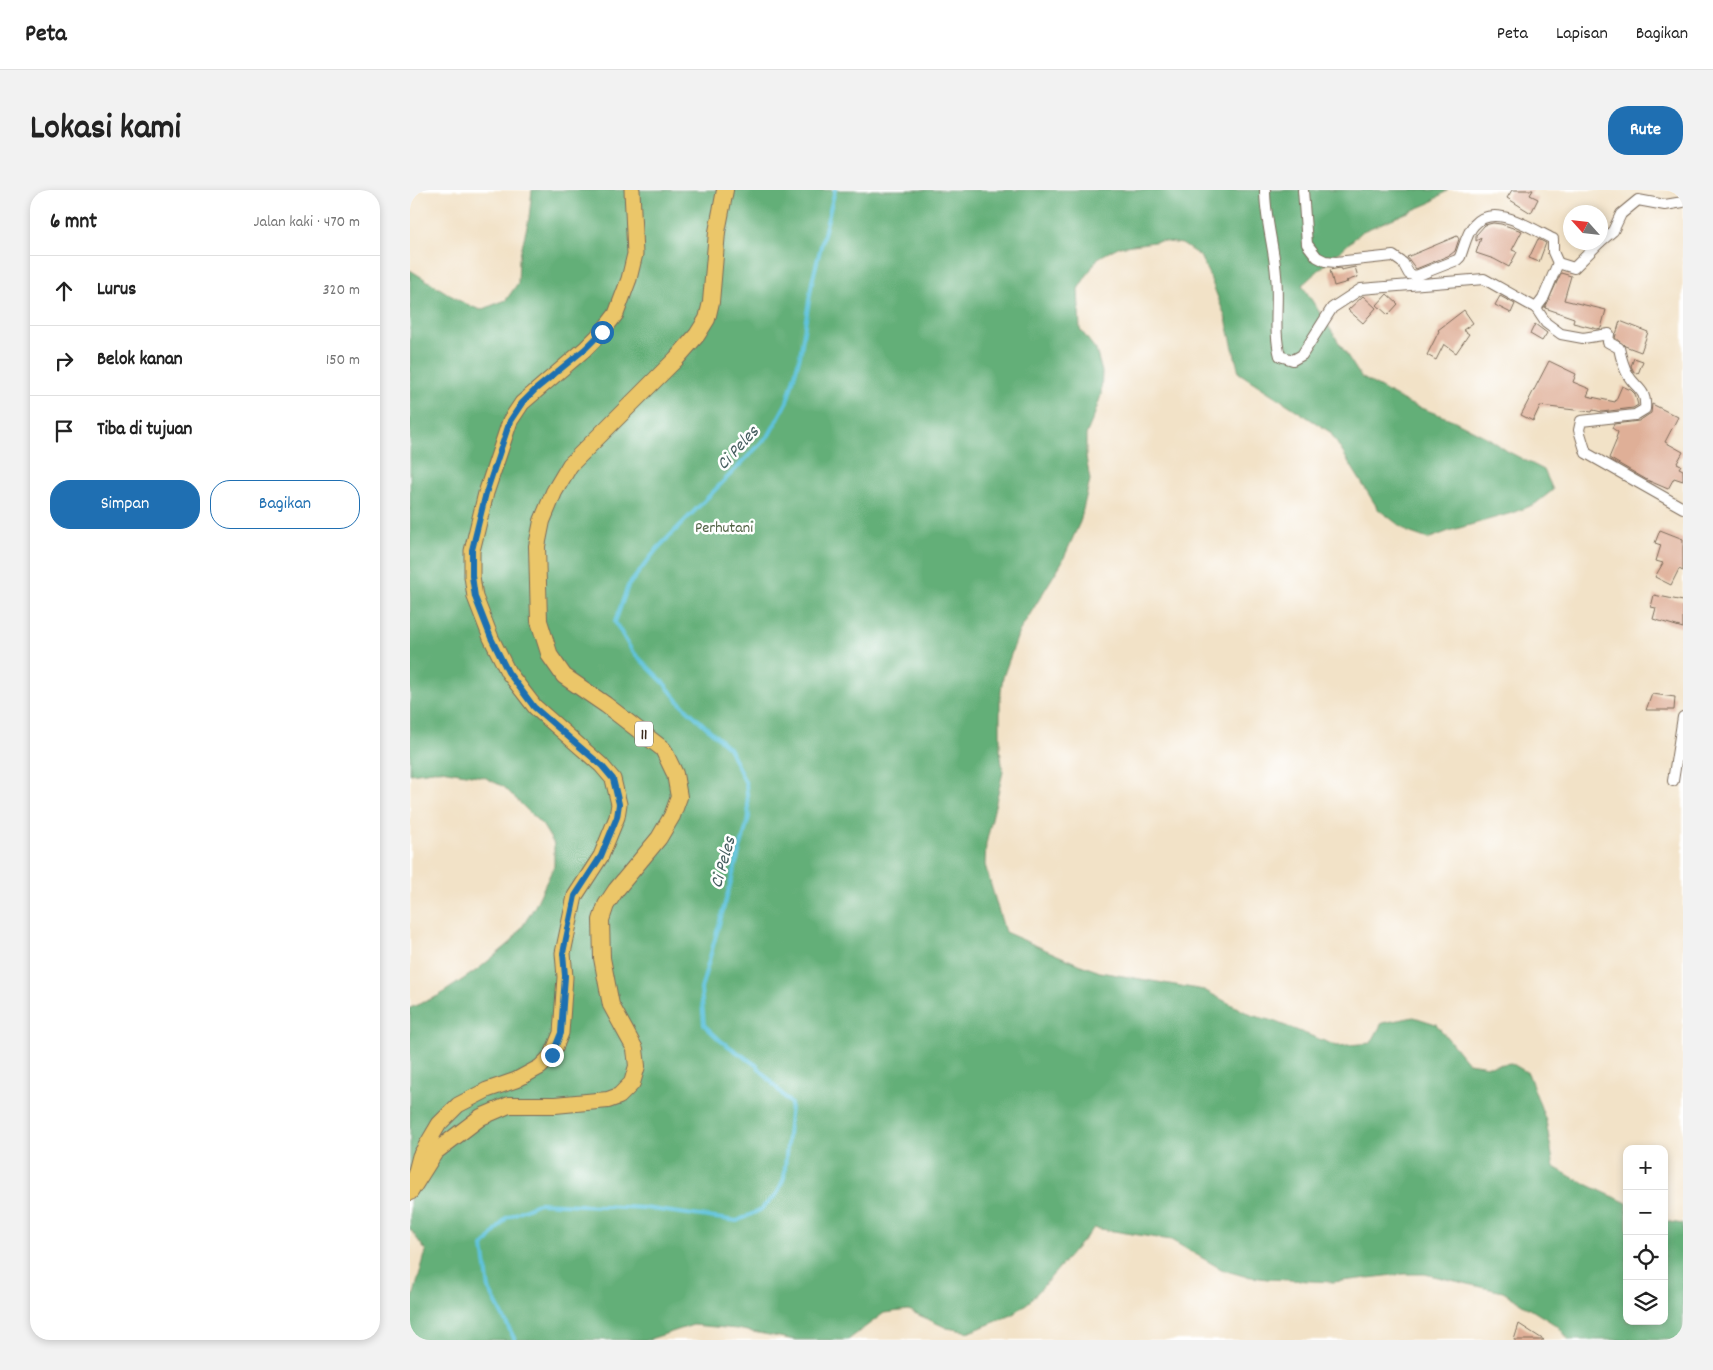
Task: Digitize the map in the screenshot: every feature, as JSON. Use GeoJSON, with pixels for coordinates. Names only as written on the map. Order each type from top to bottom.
{"type":"FeatureCollection","features":[{"type":"Feature","properties":{"kind":"highway","name":"11"},"geometry":{"type":"LineString","coordinates":[[411,1191],[435,1152],[481,1117],[509,1105],[555,1106],[608,1100],[619,1096],[632,1083],[635,1074],[637,1066],[635,1049],[611,1005],[602,958],[601,920],[606,905],[616,890],[659,838],[672,816],[679,797],[676,774],[663,750],[606,704],[564,676],[550,656],[539,621],[537,546],[542,521],[554,492],[570,465],[676,359],[697,335],[707,319],[711,302],[717,232],[725,190]]}},
{"type":"Feature","properties":{"kind":"main road"},"geometry":{"type":"LineString","coordinates":[[411,1191],[420,1156],[439,1124],[458,1106],[486,1090],[524,1076],[540,1067],[552,1055],[561,1033],[565,976],[563,953],[575,896],[601,856],[617,817],[619,804],[613,779],[602,766],[534,707],[508,672],[491,638],[475,597],[472,576],[472,550],[486,493],[510,421],[522,403],[585,349],[616,314],[630,280],[635,254],[632,190]]}},
{"type":"Feature","properties":{"kind":"street"},"geometry":{"type":"LineString","coordinates":[[1265,190],[1265,208],[1276,277],[1276,342],[1280,356],[1293,360],[1302,355],[1332,308],[1361,289],[1484,279],[1536,308],[1546,323],[1561,334],[1583,338],[1609,334],[1608,342],[1620,348],[1622,364],[1629,378],[1646,398],[1645,409],[1634,416],[1581,421],[1579,430],[1586,453],[1683,508]]}},
{"type":"Feature","properties":{"kind":"street"},"geometry":{"type":"LineString","coordinates":[[1304,190],[1307,244],[1317,256],[1325,261],[1336,262],[1393,256],[1403,264],[1410,274],[1416,276],[1457,260],[1460,257],[1472,226],[1478,220],[1493,216],[1509,218],[1552,239],[1553,252],[1558,263],[1543,299],[1536,308]]}},
{"type":"Feature","properties":{"kind":"street"},"geometry":{"type":"LineString","coordinates":[[1608,235],[1613,231],[1621,214],[1638,200],[1665,205],[1683,202]]}},
{"type":"Feature","properties":{"kind":"street"},"geometry":{"type":"LineString","coordinates":[[1558,263],[1574,268],[1592,250]]}},
{"type":"Feature","properties":{"kind":"street"},"geometry":{"type":"LineString","coordinates":[[1673,781],[1683,717]]}},
{"type":"Feature","properties":{"kind":"green space","name":"Perhutani"},"geometry":{"type":"Polygon","coordinates":[[[532,190],[1448,190],[1430,203],[1363,231],[1302,285],[1361,377],[1410,404],[1453,420],[1544,470],[1553,490],[1535,504],[1428,539],[1408,532],[1378,509],[1330,432],[1239,373],[1226,319],[1200,256],[1182,244],[1161,241],[1118,247],[1098,258],[1078,289],[1080,329],[1096,350],[1102,372],[1101,395],[1086,435],[1086,457],[1090,480],[1080,522],[1062,562],[1019,632],[1003,677],[1000,699],[1000,749],[1003,772],[986,844],[985,865],[1005,932],[1078,964],[1100,972],[1204,990],[1251,1015],[1273,1021],[1337,1046],[1371,1043],[1382,1023],[1414,1017],[1436,1024],[1468,1063],[1489,1066],[1511,1063],[1528,1073],[1546,1121],[1554,1167],[1623,1201],[1623,1325],[1668,1325],[1668,1222],[1683,1224],[1683,1340],[1569,1340],[1559,1327],[1503,1292],[1425,1274],[1403,1274],[1333,1282],[1244,1276],[1223,1270],[1171,1240],[1094,1228],[1030,1301],[1012,1315],[970,1332],[947,1328],[908,1310],[884,1313],[848,1340],[795,1340],[737,1329],[693,1325],[651,1340],[410,1340],[410,1308],[426,1251],[410,1229],[410,1008],[438,996],[477,970],[510,943],[535,906],[554,866],[554,844],[543,826],[504,787],[484,777],[441,770],[410,774],[410,270],[460,301],[480,310],[506,300],[518,283],[519,259],[529,218],[532,190]]]}},
{"type":"Feature","properties":{"kind":"building"},"geometry":{"type":"Polygon","coordinates":[[[1512,190],[1533,190],[1530,195],[1538,199],[1531,213],[1507,198],[1512,190]]]}},
{"type":"Feature","properties":{"kind":"building"},"geometry":{"type":"Polygon","coordinates":[[[1493,223],[1522,231],[1512,250],[1517,252],[1509,267],[1494,259],[1476,253],[1481,238],[1476,241],[1476,235],[1485,225],[1493,223]]]}},
{"type":"Feature","properties":{"kind":"building"},"geometry":{"type":"Polygon","coordinates":[[[1457,236],[1459,239],[1455,251],[1450,255],[1416,269],[1407,257],[1457,236]]]}},
{"type":"Feature","properties":{"kind":"building"},"geometry":{"type":"Polygon","coordinates":[[[1538,239],[1546,243],[1539,262],[1529,258],[1538,239]]]}},
{"type":"Feature","properties":{"kind":"building"},"geometry":{"type":"Polygon","coordinates":[[[1355,267],[1358,277],[1334,286],[1330,270],[1355,267]]]}},
{"type":"Feature","properties":{"kind":"building"},"geometry":{"type":"Polygon","coordinates":[[[1561,273],[1571,276],[1564,300],[1606,310],[1601,328],[1597,329],[1573,323],[1574,318],[1545,308],[1561,273]]]}},
{"type":"Feature","properties":{"kind":"building"},"geometry":{"type":"Polygon","coordinates":[[[1387,294],[1398,304],[1388,315],[1377,305],[1387,294]]]}},
{"type":"Feature","properties":{"kind":"building"},"geometry":{"type":"Polygon","coordinates":[[[1363,296],[1376,308],[1363,323],[1348,310],[1363,296]]]}},
{"type":"Feature","properties":{"kind":"building"},"geometry":{"type":"Polygon","coordinates":[[[1500,296],[1515,304],[1511,313],[1495,305],[1500,296]]]}},
{"type":"Feature","properties":{"kind":"building"},"geometry":{"type":"Polygon","coordinates":[[[1464,310],[1473,323],[1463,330],[1469,334],[1456,353],[1444,344],[1436,360],[1427,355],[1438,330],[1464,310]]]}},
{"type":"Feature","properties":{"kind":"building"},"geometry":{"type":"Polygon","coordinates":[[[1620,321],[1648,332],[1641,352],[1625,346],[1615,338],[1620,321]]]}},
{"type":"Feature","properties":{"kind":"building"},"geometry":{"type":"Polygon","coordinates":[[[1535,324],[1547,333],[1542,341],[1530,334],[1535,324]]]}},
{"type":"Feature","properties":{"kind":"building"},"geometry":{"type":"Polygon","coordinates":[[[1634,358],[1643,361],[1638,374],[1634,372],[1631,366],[1634,358]]]}},
{"type":"Feature","properties":{"kind":"building"},"geometry":{"type":"Polygon","coordinates":[[[1549,361],[1576,374],[1573,382],[1590,389],[1587,396],[1615,402],[1622,386],[1635,394],[1638,405],[1633,408],[1602,412],[1540,406],[1533,421],[1521,415],[1549,361]]]}},
{"type":"Feature","properties":{"kind":"building"},"geometry":{"type":"Polygon","coordinates":[[[1652,404],[1678,417],[1665,442],[1683,452],[1677,463],[1681,465],[1679,468],[1683,470],[1683,481],[1674,478],[1668,489],[1647,480],[1609,458],[1617,439],[1618,432],[1612,428],[1614,424],[1639,421],[1651,413],[1652,404]]]}},
{"type":"Feature","properties":{"kind":"building"},"geometry":{"type":"Polygon","coordinates":[[[1660,530],[1683,539],[1683,571],[1679,569],[1671,585],[1655,577],[1663,563],[1656,561],[1661,545],[1655,543],[1660,530]]]}},
{"type":"Feature","properties":{"kind":"building"},"geometry":{"type":"Polygon","coordinates":[[[1654,595],[1683,601],[1683,628],[1653,619],[1656,608],[1651,607],[1654,595]]]}},
{"type":"Feature","properties":{"kind":"building"},"geometry":{"type":"Polygon","coordinates":[[[1652,694],[1675,697],[1674,710],[1646,710],[1652,694]]]}},
{"type":"Feature","properties":{"kind":"building"},"geometry":{"type":"Polygon","coordinates":[[[1519,1324],[1544,1340],[1514,1340],[1519,1324]]]}},
{"type":"Feature","properties":{"kind":"waterway","name":"Ci Peles"},"geometry":{"type":"LineString","coordinates":[[515,1340],[489,1289],[483,1247],[506,1218],[539,1203],[644,1208],[737,1221],[760,1210],[777,1194],[784,1178],[791,1104],[756,1065],[721,1041],[704,1025],[701,989],[749,817],[746,784],[729,748],[680,703],[663,682],[632,651],[615,622],[628,586],[657,549],[769,435],[787,402],[800,356],[812,282],[835,190]]}},
{"type":"Feature","properties":{"kind":"route"},"geometry":{"type":"LineString","coordinates":[[552,1055],[561,1033],[565,976],[563,953],[575,896],[601,856],[610,836],[617,817],[619,804],[617,791],[613,779],[602,766],[534,707],[508,672],[491,638],[475,597],[472,576],[472,550],[486,493],[510,421],[522,403],[536,389],[585,349],[602,332]]}}]}
